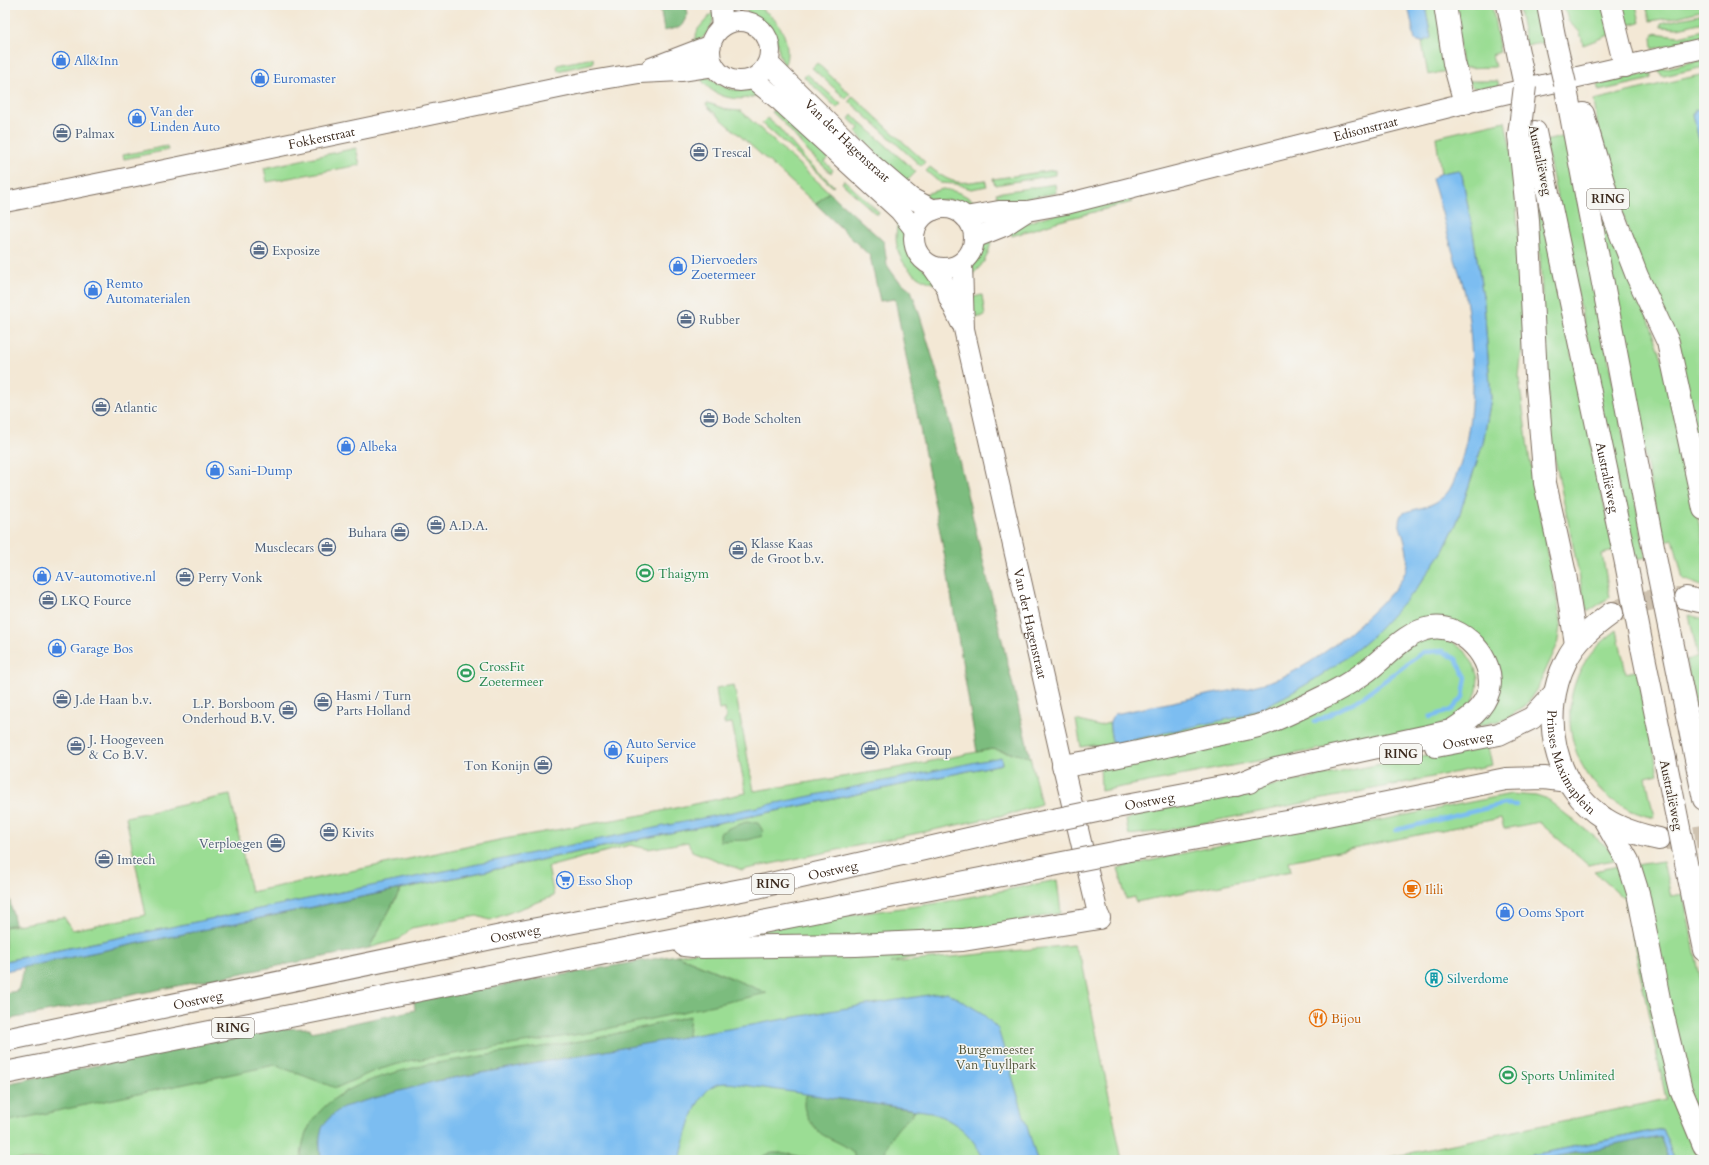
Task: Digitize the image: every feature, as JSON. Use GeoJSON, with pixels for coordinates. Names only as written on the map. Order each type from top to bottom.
{"type":"FeatureCollection","features":[{"type":"Feature","properties":{"kind":"main road"},"geometry":{"type":"LineString","coordinates":[[1445,5],[1454,63],[1465,103]]}},
{"type":"Feature","properties":{"kind":"main road"},"geometry":{"type":"LineString","coordinates":[[1508,5],[1525,86],[1528,220],[1536,376],[1545,483],[1565,574],[1576,644]]}},
{"type":"Feature","properties":{"kind":"main road"},"geometry":{"type":"LineString","coordinates":[[1548,5],[1565,84],[1579,121],[1655,557],[1703,793]]}},
{"type":"Feature","properties":{"kind":"main road"},"geometry":{"type":"LineString","coordinates":[[1610,5],[1625,66]]}},
{"type":"Feature","properties":{"kind":"main road","name":"RING"},"geometry":{"type":"LineString","coordinates":[[1579,121],[1611,209],[1638,276],[1668,342],[1704,509]]}},
{"type":"Feature","properties":{"kind":"main road","name":"Australiëweg"},"geometry":{"type":"LineString","coordinates":[[1527,134],[1626,563],[1704,950]]}},
{"type":"Feature","properties":{"kind":"main road","name":"Prinses Maximaplein"},"geometry":{"type":"LineString","coordinates":[[1612,614],[1593,627],[1576,644],[1566,660],[1559,676],[1554,694],[1551,724],[1556,753],[1568,781],[1584,802],[1604,819],[1630,832],[1659,839]]}},
{"type":"Feature","properties":{"kind":"main road"},"geometry":{"type":"LineString","coordinates":[[1063,766],[1131,754],[1264,724],[1324,697],[1365,673],[1411,636],[1431,628],[1446,629],[1462,634],[1474,644],[1482,655],[1489,679],[1488,690],[1482,705],[1464,723],[1451,731],[1276,769],[1236,785]]}},
{"type":"Feature","properties":{"kind":"main road","name":"Oostweg"},"geometry":{"type":"LineString","coordinates":[[5,1040],[504,936],[757,887],[1034,824],[1116,807],[1499,734],[1532,718],[1554,694]]}},
{"type":"Feature","properties":{"kind":"main road","name":"RING"},"geometry":{"type":"LineString","coordinates":[[5,1073],[1042,867],[1327,815],[1506,779],[1544,778],[1568,781]]}},
{"type":"Feature","properties":{"kind":"main road"},"geometry":{"type":"LineString","coordinates":[[1604,819],[1628,861],[1638,894],[1659,999],[1681,1090],[1704,1145]]}},
{"type":"Feature","properties":{"kind":"main road"},"geometry":{"type":"LineString","coordinates":[[655,943],[703,947],[964,940],[1099,918]]}},
{"type":"Feature","properties":{"kind":"street"},"geometry":{"type":"LineString","coordinates":[[720,5],[722,27]]}},
{"type":"Feature","properties":{"kind":"street"},"geometry":{"type":"LineString","coordinates":[[741,13],[766,36],[771,52],[768,63],[762,72],[753,79],[742,82],[731,80],[721,74],[714,66],[710,56],[711,45],[715,35],[722,27],[732,22],[741,13]]}},
{"type":"Feature","properties":{"kind":"street","name":"Fokkerstraat"},"geometry":{"type":"LineString","coordinates":[[638,73],[711,45]]}},
{"type":"Feature","properties":{"kind":"street","name":"Edisonstraat"},"geometry":{"type":"LineString","coordinates":[[965,217],[999,211],[1027,211],[1066,204],[1465,103],[1704,48]]}},
{"type":"Feature","properties":{"kind":"street","name":"Van der Hagenstraat"},"geometry":{"type":"LineString","coordinates":[[768,63],[869,162],[911,198],[934,210]]}},
{"type":"Feature","properties":{"kind":"street","name":"Fokkerstraat"},"geometry":{"type":"LineString","coordinates":[[5,202],[638,73],[681,71],[714,66]]}},
{"type":"Feature","properties":{"kind":"street","name":"Van der Hagenstraat"},"geometry":{"type":"LineString","coordinates":[[753,79],[779,100],[900,211],[915,230]]}},
{"type":"Feature","properties":{"kind":"street"},"geometry":{"type":"LineString","coordinates":[[939,208],[950,209],[965,217],[972,226],[974,238],[971,252],[962,262],[948,268],[932,266],[923,260],[917,251],[914,241],[915,230],[922,218],[939,208]]}},
{"type":"Feature","properties":{"kind":"street","name":"Edisonstraat"},"geometry":{"type":"LineString","coordinates":[[974,238],[1004,226],[1027,211]]}},
{"type":"Feature","properties":{"kind":"street","name":"Van der Hagenstraat"},"geometry":{"type":"LineString","coordinates":[[962,262],[964,329],[1099,918]]}},
{"type":"Feature","properties":{"kind":"street","name":"Van der Hagenstraat"},"geometry":{"type":"LineString","coordinates":[[932,266],[947,288],[949,298],[964,329]]}},
{"type":"Feature","properties":{"kind":"green space"},"geometry":{"type":"Polygon","coordinates":[[[660,5],[686,5],[688,14],[681,27],[664,31],[660,5]]]}},
{"type":"Feature","properties":{"kind":"green space"},"geometry":{"type":"Polygon","coordinates":[[[743,5],[760,9],[774,18],[779,25],[786,41],[787,50],[784,65],[771,30],[751,15],[743,5]]]}},
{"type":"Feature","properties":{"kind":"green space"},"geometry":{"type":"Polygon","coordinates":[[[1425,5],[1437,5],[1446,71],[1428,75],[1422,42],[1431,38],[1425,5]]]}},
{"type":"Feature","properties":{"kind":"green space"},"geometry":{"type":"Polygon","coordinates":[[[1454,5],[1492,5],[1500,52],[1492,55],[1495,67],[1462,68],[1454,5]]]}},
{"type":"Feature","properties":{"kind":"green space"},"geometry":{"type":"Polygon","coordinates":[[[1518,5],[1540,5],[1547,42],[1526,46],[1518,5]]]}},
{"type":"Feature","properties":{"kind":"green space"},"geometry":{"type":"Polygon","coordinates":[[[1564,5],[1606,5],[1612,34],[1583,45],[1580,32],[1568,21],[1564,5]]]}},
{"type":"Feature","properties":{"kind":"green space"},"geometry":{"type":"Polygon","coordinates":[[[1617,5],[1636,5],[1640,22],[1621,27],[1617,5]]]}},
{"type":"Feature","properties":{"kind":"green space"},"geometry":{"type":"Polygon","coordinates":[[[1646,5],[1704,5],[1704,10],[1677,17],[1650,21],[1646,5]]]}},
{"type":"Feature","properties":{"kind":"green space"},"geometry":{"type":"Polygon","coordinates":[[[714,11],[711,27],[701,39],[693,45],[698,29],[714,11]]]}},
{"type":"Feature","properties":{"kind":"green space"},"geometry":{"type":"Polygon","coordinates":[[[1704,14],[1704,22],[1678,28],[1661,27],[1661,23],[1704,14]]]}},
{"type":"Feature","properties":{"kind":"green space"},"geometry":{"type":"Polygon","coordinates":[[[1704,30],[1704,38],[1653,49],[1652,37],[1654,33],[1679,36],[1704,30]]]}},
{"type":"Feature","properties":{"kind":"green space"},"geometry":{"type":"Polygon","coordinates":[[[593,58],[593,63],[558,71],[557,65],[593,58]]]}},
{"type":"Feature","properties":{"kind":"green space"},"geometry":{"type":"Polygon","coordinates":[[[1704,59],[1704,67],[1664,76],[1662,76],[1658,70],[1704,59]]]}},
{"type":"Feature","properties":{"kind":"green space"},"geometry":{"type":"Polygon","coordinates":[[[817,63],[850,94],[846,99],[812,68],[817,63]]]}},
{"type":"Feature","properties":{"kind":"green space"},"geometry":{"type":"Polygon","coordinates":[[[1652,72],[1651,78],[1648,80],[1599,91],[1597,85],[1652,72]]]}},
{"type":"Feature","properties":{"kind":"green space"},"geometry":{"type":"Polygon","coordinates":[[[698,74],[706,76],[727,88],[736,90],[753,90],[762,93],[753,97],[735,99],[726,97],[710,89],[698,74]]]}},
{"type":"Feature","properties":{"kind":"green space"},"geometry":{"type":"Polygon","coordinates":[[[807,74],[841,104],[837,108],[804,77],[807,74]]]}},
{"type":"Feature","properties":{"kind":"green space"},"geometry":{"type":"Polygon","coordinates":[[[1704,74],[1704,108],[1696,110],[1693,115],[1704,161],[1704,466],[1629,233],[1598,130],[1594,100],[1704,74]]]}},
{"type":"Feature","properties":{"kind":"green space"},"geometry":{"type":"Polygon","coordinates":[[[1468,81],[1498,81],[1499,87],[1478,89],[1474,88],[1468,81]]]}},
{"type":"Feature","properties":{"kind":"green space"},"geometry":{"type":"Polygon","coordinates":[[[853,96],[925,162],[921,166],[849,101],[853,96]]]}},
{"type":"Feature","properties":{"kind":"green space"},"geometry":{"type":"Polygon","coordinates":[[[708,103],[728,110],[741,111],[829,192],[816,204],[708,107],[706,104],[708,103]]]}},
{"type":"Feature","properties":{"kind":"green space"},"geometry":{"type":"Polygon","coordinates":[[[778,105],[828,158],[825,162],[833,170],[831,173],[809,153],[783,122],[772,112],[778,105]]]}},
{"type":"Feature","properties":{"kind":"green space"},"geometry":{"type":"Polygon","coordinates":[[[852,115],[916,172],[904,184],[856,132],[859,128],[849,119],[852,115]]]}},
{"type":"Feature","properties":{"kind":"green space"},"geometry":{"type":"Polygon","coordinates":[[[767,118],[779,128],[804,158],[834,186],[833,187],[762,123],[767,118]]]}},
{"type":"Feature","properties":{"kind":"green space"},"geometry":{"type":"Polygon","coordinates":[[[1505,121],[1511,150],[1513,150],[1524,329],[1519,378],[1529,456],[1561,620],[1557,646],[1538,687],[1526,705],[1506,719],[1466,729],[1492,697],[1464,627],[1385,650],[1282,711],[1096,754],[1094,745],[1081,747],[1076,720],[1098,726],[1109,723],[1112,742],[1255,711],[1313,680],[1346,657],[1369,638],[1411,594],[1412,595],[1443,551],[1457,522],[1483,443],[1491,398],[1484,303],[1462,175],[1458,170],[1441,174],[1436,137],[1505,121]]]}},
{"type":"Feature","properties":{"kind":"green space"},"geometry":{"type":"Polygon","coordinates":[[[1566,136],[1646,557],[1634,560],[1545,141],[1566,136]]]}},
{"type":"Feature","properties":{"kind":"green space"},"geometry":{"type":"Polygon","coordinates":[[[167,146],[168,150],[124,159],[123,155],[167,146]]]}},
{"type":"Feature","properties":{"kind":"green space"},"geometry":{"type":"Polygon","coordinates":[[[356,148],[360,165],[267,182],[264,168],[356,148]]]}},
{"type":"Feature","properties":{"kind":"green space"},"geometry":{"type":"Polygon","coordinates":[[[930,167],[944,177],[956,182],[985,180],[987,186],[971,189],[956,184],[940,183],[926,171],[930,167]]]}},
{"type":"Feature","properties":{"kind":"green space"},"geometry":{"type":"Polygon","coordinates":[[[1055,170],[1055,175],[995,185],[993,179],[1055,170]]]}},
{"type":"Feature","properties":{"kind":"green space"},"geometry":{"type":"Polygon","coordinates":[[[844,180],[879,212],[877,215],[842,183],[844,180]]]}},
{"type":"Feature","properties":{"kind":"green space"},"geometry":{"type":"Polygon","coordinates":[[[1055,184],[1056,193],[1001,205],[996,193],[1055,184]]]}},
{"type":"Feature","properties":{"kind":"green space"},"geometry":{"type":"Polygon","coordinates":[[[943,189],[964,195],[974,201],[982,209],[971,209],[951,200],[935,200],[921,195],[943,189]]]}},
{"type":"Feature","properties":{"kind":"green space"},"geometry":{"type":"Polygon","coordinates":[[[829,192],[884,242],[887,265],[896,278],[911,290],[942,389],[1030,757],[992,749],[977,752],[945,558],[895,299],[880,301],[870,256],[816,204],[829,192]]]}},
{"type":"Feature","properties":{"kind":"green space"},"geometry":{"type":"Polygon","coordinates":[[[1594,196],[1648,317],[1666,370],[1704,547],[1704,587],[1683,579],[1673,539],[1662,542],[1594,196]]]}},
{"type":"Feature","properties":{"kind":"green space"},"geometry":{"type":"Polygon","coordinates":[[[1125,198],[1132,202],[1056,222],[1012,236],[1010,229],[1044,217],[1125,198]]]}},
{"type":"Feature","properties":{"kind":"green space"},"geometry":{"type":"Polygon","coordinates":[[[1540,203],[1614,551],[1602,554],[1610,597],[1589,611],[1587,611],[1586,608],[1550,435],[1537,204],[1540,203]]]}},
{"type":"Feature","properties":{"kind":"green space"},"geometry":{"type":"Polygon","coordinates":[[[898,223],[905,235],[908,251],[912,258],[918,265],[929,273],[938,284],[918,277],[904,263],[899,254],[897,244],[896,234],[898,223]]]}},
{"type":"Feature","properties":{"kind":"green space"},"geometry":{"type":"Polygon","coordinates":[[[991,239],[989,251],[984,262],[967,278],[972,262],[978,251],[991,239]]]}},
{"type":"Feature","properties":{"kind":"green space"},"geometry":{"type":"Polygon","coordinates":[[[982,295],[985,316],[974,318],[970,298],[982,295]]]}},
{"type":"Feature","properties":{"kind":"green space"},"geometry":{"type":"Polygon","coordinates":[[[1689,615],[1704,619],[1704,749],[1686,661],[1698,657],[1689,615]]]}},
{"type":"Feature","properties":{"kind":"green space"},"geometry":{"type":"Polygon","coordinates":[[[1617,630],[1626,673],[1639,670],[1658,774],[1646,777],[1654,818],[1634,812],[1606,795],[1582,766],[1575,748],[1571,730],[1570,711],[1573,691],[1582,666],[1595,649],[1617,630]]]}},
{"type":"Feature","properties":{"kind":"green space"},"geometry":{"type":"Polygon","coordinates":[[[1437,638],[1451,641],[1465,651],[1474,665],[1478,678],[1477,691],[1472,703],[1450,722],[1429,728],[1101,791],[1100,764],[1225,739],[1412,643],[1437,638]]]}},
{"type":"Feature","properties":{"kind":"green space"},"geometry":{"type":"Polygon","coordinates":[[[734,685],[754,791],[892,769],[992,749],[1030,757],[1041,804],[1014,813],[742,870],[692,851],[688,842],[648,849],[630,845],[548,867],[554,896],[490,920],[477,916],[411,928],[400,939],[369,948],[401,889],[1002,764],[1001,758],[5,961],[5,927],[64,917],[72,930],[146,915],[126,817],[230,795],[251,892],[504,839],[647,814],[746,793],[732,723],[724,724],[724,721],[726,720],[725,709],[719,710],[716,688],[734,685]]]}},
{"type":"Feature","properties":{"kind":"green space"},"geometry":{"type":"Polygon","coordinates":[[[1487,743],[1492,765],[1164,831],[1129,835],[1126,820],[1139,814],[1175,805],[1487,743]]]}},
{"type":"Feature","properties":{"kind":"green space"},"geometry":{"type":"Polygon","coordinates":[[[1511,794],[1536,796],[1548,800],[1606,846],[1619,859],[1588,865],[1539,822],[1504,829],[1501,818],[1289,861],[1291,871],[1136,902],[1135,897],[1126,899],[1118,868],[1247,839],[1302,829],[1361,824],[1511,794]]]}},
{"type":"Feature","properties":{"kind":"green space"},"geometry":{"type":"Polygon","coordinates":[[[746,822],[758,823],[763,831],[762,836],[748,840],[720,841],[720,833],[746,822]]]}},
{"type":"Feature","properties":{"kind":"green space"},"geometry":{"type":"Polygon","coordinates":[[[1663,861],[1671,896],[1683,894],[1704,996],[1704,1136],[1690,1098],[1636,865],[1663,861]]]}},
{"type":"Feature","properties":{"kind":"green space"},"geometry":{"type":"Polygon","coordinates":[[[1618,866],[1619,870],[1625,869],[1676,1097],[1702,1160],[1675,1160],[1662,1129],[1507,1160],[1377,1160],[1666,1099],[1625,900],[1594,871],[1618,866]]]}},
{"type":"Feature","properties":{"kind":"green space"},"geometry":{"type":"Polygon","coordinates":[[[5,879],[15,924],[5,927],[5,879]]]}},
{"type":"Feature","properties":{"kind":"green space","name":"Burgemeester Van Tuyllpark"},"geometry":{"type":"Polygon","coordinates":[[[1057,880],[1061,913],[972,930],[913,957],[891,963],[1073,945],[1082,962],[1122,1160],[5,1160],[5,1101],[734,979],[676,955],[694,952],[721,938],[812,920],[939,903],[1057,880]]]}},
{"type":"Feature","properties":{"kind":"green space"},"geometry":{"type":"Polygon","coordinates":[[[401,889],[369,948],[5,1020],[5,993],[18,991],[24,967],[401,889]]]}},
{"type":"Feature","properties":{"kind":"green space"},"geometry":{"type":"Polygon","coordinates":[[[676,955],[767,993],[593,1032],[409,1061],[374,1071],[336,1088],[275,1065],[5,1122],[5,1084],[272,1029],[310,1028],[311,1032],[415,1010],[414,1001],[676,955]]]}},
{"type":"Feature","properties":{"kind":"green space"},"geometry":{"type":"Polygon","coordinates":[[[690,1016],[688,1037],[436,1081],[413,1089],[319,1140],[321,1160],[301,1160],[305,1137],[314,1118],[328,1103],[346,1091],[366,1082],[430,1064],[593,1039],[690,1016]]]}},
{"type":"Feature","properties":{"kind":"green space"},"geometry":{"type":"Polygon","coordinates":[[[807,1094],[915,1110],[893,1136],[886,1150],[884,1160],[854,1160],[854,1153],[843,1145],[823,1135],[810,1121],[804,1107],[807,1094]]]}},
{"type":"Feature","properties":{"kind":"green space"},"geometry":{"type":"Polygon","coordinates":[[[1660,1136],[1669,1160],[1540,1160],[1660,1136]]]}},
{"type":"Feature","properties":{"kind":"green space"},"geometry":{"type":"Polygon","coordinates":[[[785,1153],[815,1160],[758,1160],[765,1155],[785,1153]]]}},
{"type":"Feature","properties":{"kind":"water"},"geometry":{"type":"Polygon","coordinates":[[[1408,5],[1425,5],[1431,38],[1422,42],[1415,40],[1408,5]]]}},
{"type":"Feature","properties":{"kind":"water"},"geometry":{"type":"Polygon","coordinates":[[[1704,108],[1704,161],[1693,115],[1695,110],[1704,108]]]}},
{"type":"Feature","properties":{"kind":"water"},"geometry":{"type":"Polygon","coordinates":[[[1458,170],[1462,175],[1484,303],[1491,398],[1483,443],[1457,522],[1443,551],[1412,595],[1411,594],[1375,634],[1339,663],[1290,694],[1238,717],[1114,744],[1112,742],[1110,723],[1115,714],[1259,685],[1289,674],[1300,668],[1331,648],[1350,632],[1386,598],[1402,579],[1407,565],[1407,554],[1399,523],[1401,516],[1407,512],[1436,502],[1445,496],[1449,491],[1460,464],[1470,418],[1472,369],[1466,299],[1432,179],[1441,174],[1458,170]]]}},
{"type":"Feature","properties":{"kind":"water"},"geometry":{"type":"Polygon","coordinates":[[[1001,757],[1002,764],[5,971],[5,961],[1001,757]]]}},
{"type":"Feature","properties":{"kind":"water"},"geometry":{"type":"Polygon","coordinates":[[[947,992],[982,1013],[998,1029],[1037,1160],[984,1160],[974,1143],[963,1130],[949,1120],[931,1112],[724,1083],[710,1088],[697,1105],[688,1128],[680,1160],[321,1160],[320,1135],[322,1129],[329,1118],[343,1107],[436,1081],[841,1009],[947,992]]]}},
{"type":"Feature","properties":{"kind":"water"},"geometry":{"type":"Polygon","coordinates":[[[1662,1129],[1675,1160],[1669,1160],[1660,1136],[1540,1160],[1507,1160],[1662,1129]]]}},
{"type":"Feature","properties":{"kind":"waterway"},"geometry":{"type":"LineString","coordinates":[[1315,722],[1360,699],[1423,652],[1442,651],[1456,659],[1466,677],[1463,697],[1452,710],[1430,717]]}},
{"type":"Feature","properties":{"kind":"waterway"},"geometry":{"type":"LineString","coordinates":[[1396,830],[1504,804],[1516,805]]}},
{"type":"Feature","properties":{"kind":"tunnel"},"geometry":{"type":"LineString","coordinates":[[1612,613],[1646,601],[1682,598]]}},
{"type":"Feature","properties":{"kind":"tunnel"},"geometry":{"type":"LineString","coordinates":[[1662,839],[1684,839],[1704,836]]}},
{"type":"Feature","properties":{"kind":"place","name":"All&Inn"},"geometry":{"type":"Point","coordinates":[61,60]}},
{"type":"Feature","properties":{"kind":"place","name":"Euromaster"},"geometry":{"type":"Point","coordinates":[260,78]}},
{"type":"Feature","properties":{"kind":"place","name":"Van der Linden Auto"},"geometry":{"type":"Point","coordinates":[137,118]}},
{"type":"Feature","properties":{"kind":"place","name":"Palmax"},"geometry":{"type":"Point","coordinates":[62,133]}},
{"type":"Feature","properties":{"kind":"place","name":"Trescal"},"geometry":{"type":"Point","coordinates":[699,152]}},
{"type":"Feature","properties":{"kind":"place","name":"Exposize"},"geometry":{"type":"Point","coordinates":[259,250]}},
{"type":"Feature","properties":{"kind":"place","name":"Diervoeders Zoetermeer"},"geometry":{"type":"Point","coordinates":[678,266]}},
{"type":"Feature","properties":{"kind":"place","name":"Remto Automaterialen"},"geometry":{"type":"Point","coordinates":[93,290]}},
{"type":"Feature","properties":{"kind":"place","name":"Rubber"},"geometry":{"type":"Point","coordinates":[686,319]}},
{"type":"Feature","properties":{"kind":"place","name":"Atlantic"},"geometry":{"type":"Point","coordinates":[101,407]}},
{"type":"Feature","properties":{"kind":"place","name":"Bode Scholten"},"geometry":{"type":"Point","coordinates":[709,418]}},
{"type":"Feature","properties":{"kind":"place","name":"Albeka"},"geometry":{"type":"Point","coordinates":[346,446]}},
{"type":"Feature","properties":{"kind":"place","name":"Sani-Dump"},"geometry":{"type":"Point","coordinates":[215,470]}},
{"type":"Feature","properties":{"kind":"place","name":"A.D.A."},"geometry":{"type":"Point","coordinates":[436,525]}},
{"type":"Feature","properties":{"kind":"place","name":"Buhara"},"geometry":{"type":"Point","coordinates":[400,532]}},
{"type":"Feature","properties":{"kind":"place","name":"Musclecars"},"geometry":{"type":"Point","coordinates":[327,547]}},
{"type":"Feature","properties":{"kind":"place","name":"Klasse Kaas de Groot b.v."},"geometry":{"type":"Point","coordinates":[738,550]}},
{"type":"Feature","properties":{"kind":"place","name":"Thaigym"},"geometry":{"type":"Point","coordinates":[645,573]}},
{"type":"Feature","properties":{"kind":"place","name":"AV-automotive.nl"},"geometry":{"type":"Point","coordinates":[42,576]}},
{"type":"Feature","properties":{"kind":"place","name":"Perry Vonk"},"geometry":{"type":"Point","coordinates":[185,577]}},
{"type":"Feature","properties":{"kind":"place","name":"LKQ Fource"},"geometry":{"type":"Point","coordinates":[48,600]}},
{"type":"Feature","properties":{"kind":"place","name":"Garage Bos"},"geometry":{"type":"Point","coordinates":[57,648]}},
{"type":"Feature","properties":{"kind":"place","name":"CrossFit Zoetermeer"},"geometry":{"type":"Point","coordinates":[466,673]}},
{"type":"Feature","properties":{"kind":"place","name":"J.de Haan b.v."},"geometry":{"type":"Point","coordinates":[62,699]}},
{"type":"Feature","properties":{"kind":"place","name":"Hasmi / Turn Parts Holland"},"geometry":{"type":"Point","coordinates":[323,702]}},
{"type":"Feature","properties":{"kind":"place","name":"L.P. Borsboom Onderhoud B.V."},"geometry":{"type":"Point","coordinates":[288,710]}},
{"type":"Feature","properties":{"kind":"place","name":"J. Hoogeveen & Co B.V."},"geometry":{"type":"Point","coordinates":[76,746]}},
{"type":"Feature","properties":{"kind":"place","name":"Auto Service Kuipers"},"geometry":{"type":"Point","coordinates":[613,750]}},
{"type":"Feature","properties":{"kind":"place","name":"Plaka Group"},"geometry":{"type":"Point","coordinates":[870,750]}},
{"type":"Feature","properties":{"kind":"place","name":"Ton Konijn"},"geometry":{"type":"Point","coordinates":[543,765]}},
{"type":"Feature","properties":{"kind":"place","name":"Kivits"},"geometry":{"type":"Point","coordinates":[329,832]}},
{"type":"Feature","properties":{"kind":"place","name":"Verploegen"},"geometry":{"type":"Point","coordinates":[276,843]}},
{"type":"Feature","properties":{"kind":"place","name":"Imtech"},"geometry":{"type":"Point","coordinates":[104,859]}},
{"type":"Feature","properties":{"kind":"place","name":"Esso Shop"},"geometry":{"type":"Point","coordinates":[565,880]}},
{"type":"Feature","properties":{"kind":"place","name":"Ilili"},"geometry":{"type":"Point","coordinates":[1412,889]}},
{"type":"Feature","properties":{"kind":"place","name":"Ooms Sport"},"geometry":{"type":"Point","coordinates":[1505,912]}},
{"type":"Feature","properties":{"kind":"place","name":"Silverdome"},"geometry":{"type":"Point","coordinates":[1434,978]}},
{"type":"Feature","properties":{"kind":"place","name":"Bijou"},"geometry":{"type":"Point","coordinates":[1318,1018]}},
{"type":"Feature","properties":{"kind":"place","name":"Sports Unlimited"},"geometry":{"type":"Point","coordinates":[1508,1075]}}]}
